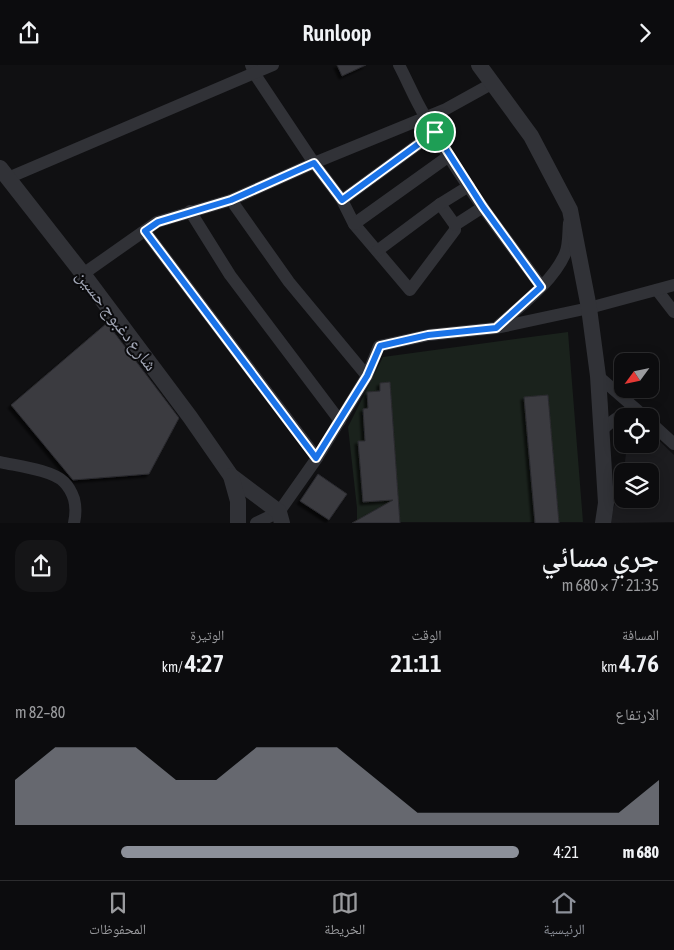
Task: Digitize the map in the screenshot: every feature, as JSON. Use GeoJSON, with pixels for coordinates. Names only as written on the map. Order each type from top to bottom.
{"type":"FeatureCollection","features":[{"type":"Feature","properties":{"kind":"street"},"geometry":{"type":"LineString","coordinates":[[4,173],[253,69],[273,65]]}},
{"type":"Feature","properties":{"kind":"street"},"geometry":{"type":"LineString","coordinates":[[399,65],[425,118],[449,156],[541,287]]}},
{"type":"Feature","properties":{"kind":"street"},"geometry":{"type":"LineString","coordinates":[[479,65],[531,135],[570,210],[589,308],[598,377],[606,503],[603,523]]}},
{"type":"Feature","properties":{"kind":"street"},"geometry":{"type":"LineString","coordinates":[[253,69],[314,163],[342,200],[354,224],[410,290],[455,230],[455,225],[440,204]]}},
{"type":"Feature","properties":{"kind":"street"},"geometry":{"type":"LineString","coordinates":[[83,274],[158,222],[231,200],[314,163],[446,109],[493,83]]}},
{"type":"Feature","properties":{"kind":"street"},"geometry":{"type":"LineString","coordinates":[[342,200],[435,132]]}},
{"type":"Feature","properties":{"kind":"street"},"geometry":{"type":"LineString","coordinates":[[354,224],[449,156]]}},
{"type":"Feature","properties":{"kind":"street","name":"شارع دغبوج حسين"},"geometry":{"type":"LineString","coordinates":[[4,173],[83,274],[190,417],[231,476]]}},
{"type":"Feature","properties":{"kind":"street"},"geometry":{"type":"LineString","coordinates":[[376,251],[440,204],[469,186]]}},
{"type":"Feature","properties":{"kind":"street"},"geometry":{"type":"LineString","coordinates":[[231,200],[289,282],[367,376]]}},
{"type":"Feature","properties":{"kind":"street"},"geometry":{"type":"LineString","coordinates":[[455,225],[483,207]]}},
{"type":"Feature","properties":{"kind":"street"},"geometry":{"type":"LineString","coordinates":[[496,328],[541,287],[557,268],[566,252],[570,210]]}},
{"type":"Feature","properties":{"kind":"street"},"geometry":{"type":"LineString","coordinates":[[190,211],[230,275],[340,421]]}},
{"type":"Feature","properties":{"kind":"street"},"geometry":{"type":"LineString","coordinates":[[145,231],[316,458]]}},
{"type":"Feature","properties":{"kind":"street"},"geometry":{"type":"LineString","coordinates":[[256,523],[281,517],[367,376],[380,346],[428,335],[496,328],[589,308],[674,285]]}},
{"type":"Feature","properties":{"kind":"street"},"geometry":{"type":"LineString","coordinates":[[657,290],[674,312]]}},
{"type":"Feature","properties":{"kind":"street"},"geometry":{"type":"LineString","coordinates":[[598,377],[634,408]]}},
{"type":"Feature","properties":{"kind":"street"},"geometry":{"type":"LineString","coordinates":[[594,523],[601,431],[614,419]]}},
{"type":"Feature","properties":{"kind":"street"},"geometry":{"type":"LineString","coordinates":[[659,430],[674,444]]}},
{"type":"Feature","properties":{"kind":"street"},"geometry":{"type":"LineString","coordinates":[[0,462],[47,473],[63,481],[72,493],[76,505],[74,523]]}},
{"type":"Feature","properties":{"kind":"street"},"geometry":{"type":"LineString","coordinates":[[231,476],[281,517]]}},
{"type":"Feature","properties":{"kind":"street"},"geometry":{"type":"LineString","coordinates":[[231,476],[238,501],[238,523]]}},
{"type":"Feature","properties":{"kind":"shaded area"},"geometry":{"type":"Polygon","coordinates":[[[568,332],[583,522],[355,522],[357,520],[357,508],[348,427],[383,357],[568,332]]]}},
{"type":"Feature","properties":{"kind":"shaded area"},"geometry":{"type":"Polygon","coordinates":[[[659,441],[674,455],[674,522],[609,523],[614,507],[659,508],[659,463],[625,463],[626,453],[659,453],[659,441]]]}},
{"type":"Feature","properties":{"kind":"building"},"geometry":{"type":"Polygon","coordinates":[[[337,65],[366,65],[342,76],[337,65]]]}},
{"type":"Feature","properties":{"kind":"building"},"geometry":{"type":"Polygon","coordinates":[[[107,323],[179,418],[149,474],[73,480],[11,405],[107,323]]]}},
{"type":"Feature","properties":{"kind":"building"},"geometry":{"type":"Polygon","coordinates":[[[390,382],[400,523],[352,523],[393,500],[363,502],[358,441],[365,441],[363,409],[368,408],[367,392],[380,391],[380,383],[390,382]]]}},
{"type":"Feature","properties":{"kind":"building"},"geometry":{"type":"Polygon","coordinates":[[[548,395],[559,523],[535,523],[524,397],[548,395]]]}},
{"type":"Feature","properties":{"kind":"building"},"geometry":{"type":"Polygon","coordinates":[[[318,474],[347,494],[329,520],[300,501],[318,474]]]}},
{"type":"Feature","properties":{"kind":"route"},"geometry":{"type":"LineString","coordinates":[[435,132],[483,207],[541,287],[496,328],[428,335],[380,346],[367,376],[316,458],[145,231],[158,222],[231,200],[314,163],[342,200],[435,132]]}}]}
